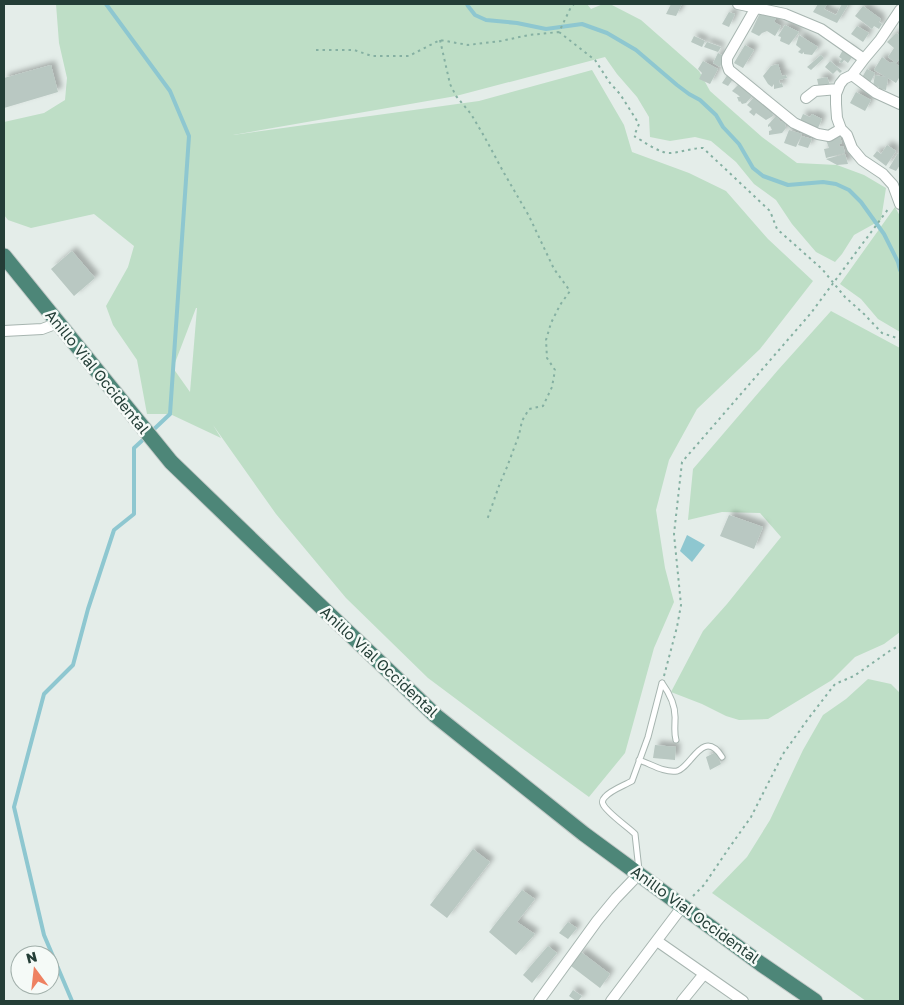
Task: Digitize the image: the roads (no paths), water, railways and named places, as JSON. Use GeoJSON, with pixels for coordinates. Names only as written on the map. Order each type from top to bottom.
{"type":"FeatureCollection","features":[{"type":"Feature","properties":{"kind":"highway","name":"Anillo Vial Occidental"},"geometry":{"type":"LineString","coordinates":[[4,256],[171,462],[436,716],[584,834],[682,907],[815,1001]]}},
{"type":"Feature","properties":{"kind":"street"},"geometry":{"type":"LineString","coordinates":[[738,4],[757,5],[821,29],[864,59]]}},
{"type":"Feature","properties":{"kind":"street"},"geometry":{"type":"LineString","coordinates":[[757,5],[727,58],[729,70],[794,123],[818,134],[829,136],[841,129]]}},
{"type":"Feature","properties":{"kind":"street"},"geometry":{"type":"LineString","coordinates":[[899,200],[893,185],[883,174],[862,160],[852,148],[837,118],[836,94],[840,84],[844,79],[852,75],[880,40],[900,10]]}},
{"type":"Feature","properties":{"kind":"street"},"geometry":{"type":"LineString","coordinates":[[852,75],[876,93],[900,104]]}},
{"type":"Feature","properties":{"kind":"street"},"geometry":{"type":"LineString","coordinates":[[806,98],[815,91],[838,89]]}},
{"type":"Feature","properties":{"kind":"street"},"geometry":{"type":"LineString","coordinates":[[4,331],[42,329],[58,323]]}},
{"type":"Feature","properties":{"kind":"street"},"geometry":{"type":"LineString","coordinates":[[540,1001],[597,921],[639,874]]}},
{"type":"Feature","properties":{"kind":"street"},"geometry":{"type":"LineString","coordinates":[[611,1001],[682,907]]}},
{"type":"Feature","properties":{"kind":"street"},"geometry":{"type":"LineString","coordinates":[[657,941],[743,1001]]}},
{"type":"Feature","properties":{"kind":"street"},"geometry":{"type":"LineString","coordinates":[[682,1001],[704,974]]}},
{"type":"Feature","properties":{"kind":"lane"},"geometry":{"type":"LineString","coordinates":[[639,874],[635,834],[603,805],[603,801],[613,791],[632,781],[648,737],[662,683],[673,702],[676,720],[674,731],[676,740]]}},
{"type":"Feature","properties":{"kind":"lane"},"geometry":{"type":"LineString","coordinates":[[640,760],[668,771],[675,771],[683,768],[694,755],[705,747],[716,750],[722,757]]}},
{"type":"Feature","properties":{"kind":"water"},"geometry":{"type":"Polygon","coordinates":[[[687,535],[705,545],[692,562],[680,551],[687,535]]]}},
{"type":"Feature","properties":{"kind":"waterway"},"geometry":{"type":"LineString","coordinates":[[106,4],[170,91],[189,136],[170,414],[151,432]]}},
{"type":"Feature","properties":{"kind":"waterway"},"geometry":{"type":"LineString","coordinates":[[467,4],[475,15],[486,20],[517,23],[546,29],[582,24],[607,33],[636,50],[677,85],[700,100],[716,115],[723,127],[739,144],[753,168],[763,176],[788,185],[823,182],[836,184],[849,190],[861,202],[884,234],[900,270]]}},
{"type":"Feature","properties":{"kind":"waterway"},"geometry":{"type":"LineString","coordinates":[[72,1001],[44,935],[14,807],[44,694],[73,665],[88,609],[114,530],[134,514],[134,448],[146,437]]}}]}
